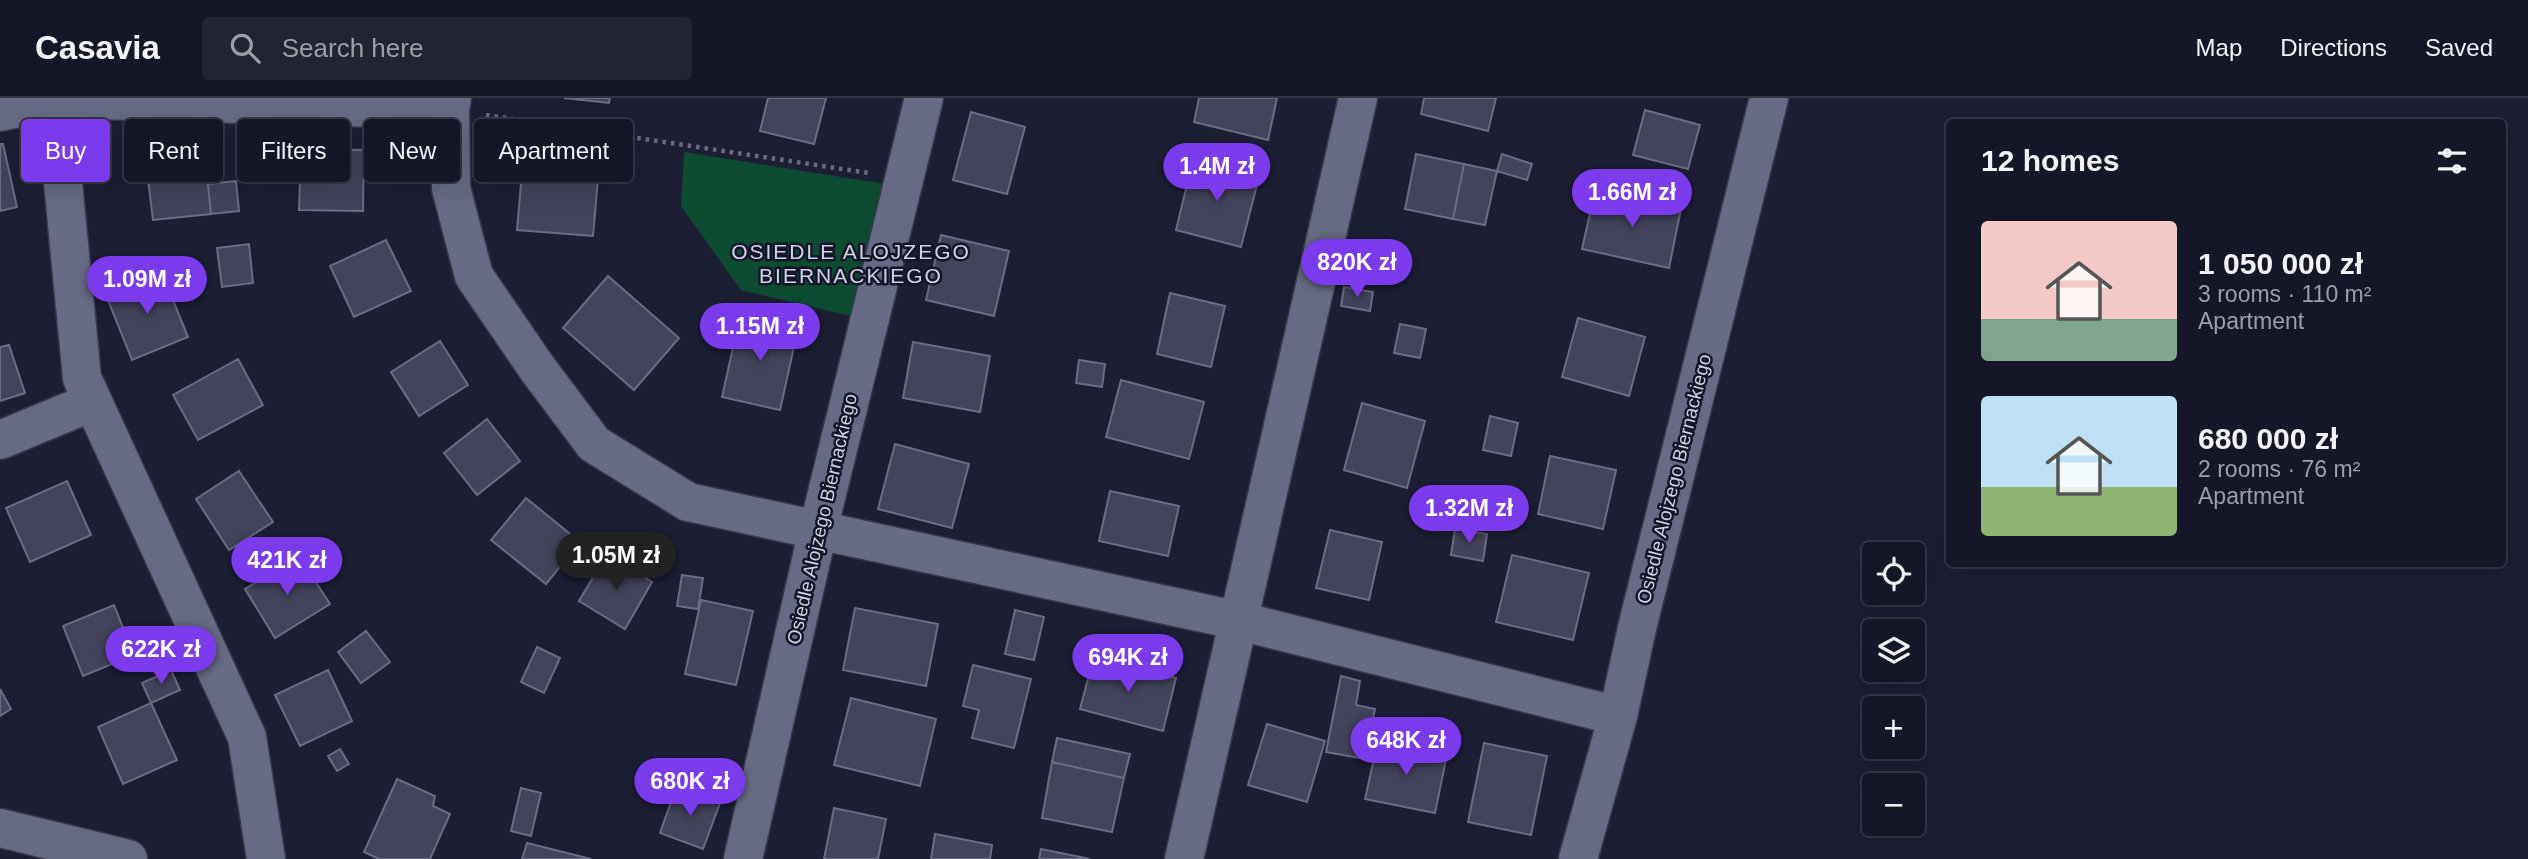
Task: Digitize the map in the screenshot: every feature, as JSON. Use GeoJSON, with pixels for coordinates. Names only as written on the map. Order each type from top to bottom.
{"type":"FeatureCollection","features":[{"type":"Feature","properties":{"kind":"street"},"geometry":{"type":"LineString","coordinates":[[0,112],[61,98],[451,104],[451,188],[474,275],[537,368],[594,444],[688,502],[1240,621],[1618,716]]}},
{"type":"Feature","properties":{"kind":"street"},"geometry":{"type":"LineString","coordinates":[[61,98],[57,121],[82,378],[247,737],[266,859]]}},
{"type":"Feature","properties":{"kind":"street","name":"Osiedle Alojzego Biernackiego"},"geometry":{"type":"LineString","coordinates":[[743,859],[818,530],[924,98]]}},
{"type":"Feature","properties":{"kind":"street"},"geometry":{"type":"LineString","coordinates":[[1184,859],[1358,98]]}},
{"type":"Feature","properties":{"kind":"street","name":"Osiedle Alojzego Biernackiego"},"geometry":{"type":"LineString","coordinates":[[1578,859],[1618,716],[1637,628],[1769,98]]}},
{"type":"Feature","properties":{"kind":"street"},"geometry":{"type":"LineString","coordinates":[[0,440],[92,402]]}},
{"type":"Feature","properties":{"kind":"street"},"geometry":{"type":"LineString","coordinates":[[0,828],[128,859]]}},
{"type":"Feature","properties":{"kind":"path"},"geometry":{"type":"LineString","coordinates":[[451,104],[904,178]]}},
{"type":"Feature","properties":{"kind":"green space"},"geometry":{"type":"Polygon","coordinates":[[[684,152],[885,184],[854,317],[741,290],[681,206],[684,152]]]}},
{"type":"Feature","properties":{"kind":"building"},"geometry":{"type":"Polygon","coordinates":[[[564,98],[610,98],[609,103],[564,98]]]}},
{"type":"Feature","properties":{"kind":"building"},"geometry":{"type":"Polygon","coordinates":[[[768,98],[826,98],[814,144],[760,131],[768,98]]]}},
{"type":"Feature","properties":{"kind":"building"},"geometry":{"type":"Polygon","coordinates":[[[1199,98],[1277,98],[1268,140],[1194,122],[1199,98]]]}},
{"type":"Feature","properties":{"kind":"building"},"geometry":{"type":"Polygon","coordinates":[[[1424,98],[1496,98],[1488,131],[1421,114],[1424,98]]]}},
{"type":"Feature","properties":{"kind":"building"},"geometry":{"type":"Polygon","coordinates":[[[1645,110],[1700,125],[1688,169],[1633,155],[1645,110]]]}},
{"type":"Feature","properties":{"kind":"building"},"geometry":{"type":"Polygon","coordinates":[[[971,112],[1025,127],[1007,194],[953,180],[971,112]]]}},
{"type":"Feature","properties":{"kind":"building"},"geometry":{"type":"Polygon","coordinates":[[[0,144],[3,144],[17,207],[0,211],[0,144]]]}},
{"type":"Feature","properties":{"kind":"building"},"geometry":{"type":"Polygon","coordinates":[[[350,150],[364,150],[363,211],[299,210],[300,182],[350,182],[350,150]]]}},
{"type":"Feature","properties":{"kind":"building"},"geometry":{"type":"Polygon","coordinates":[[[1416,154],[1464,164],[1453,219],[1405,209],[1416,154]]]}},
{"type":"Feature","properties":{"kind":"building"},"geometry":{"type":"Polygon","coordinates":[[[1502,154],[1532,164],[1527,180],[1497,171],[1502,154]]]}},
{"type":"Feature","properties":{"kind":"building"},"geometry":{"type":"Polygon","coordinates":[[[1193,160],[1259,177],[1241,247],[1176,230],[1193,160]]]}},
{"type":"Feature","properties":{"kind":"building"},"geometry":{"type":"Polygon","coordinates":[[[1464,164],[1497,171],[1485,225],[1453,219],[1464,164]]]}},
{"type":"Feature","properties":{"kind":"building"},"geometry":{"type":"Polygon","coordinates":[[[236,181],[239,211],[211,214],[208,184],[236,181]]]}},
{"type":"Feature","properties":{"kind":"building"},"geometry":{"type":"Polygon","coordinates":[[[148,182],[208,182],[211,214],[153,220],[148,182]]]}},
{"type":"Feature","properties":{"kind":"building"},"geometry":{"type":"Polygon","coordinates":[[[521,182],[598,182],[593,236],[517,230],[521,182]]]}},
{"type":"Feature","properties":{"kind":"building"},"geometry":{"type":"Polygon","coordinates":[[[1595,191],[1681,209],[1669,268],[1582,249],[1595,191]]]}},
{"type":"Feature","properties":{"kind":"building"},"geometry":{"type":"Polygon","coordinates":[[[941,235],[1009,251],[994,316],[926,300],[941,235]]]}},
{"type":"Feature","properties":{"kind":"building"},"geometry":{"type":"Polygon","coordinates":[[[386,240],[411,291],[354,317],[330,266],[386,240]]]}},
{"type":"Feature","properties":{"kind":"building"},"geometry":{"type":"Polygon","coordinates":[[[249,244],[253,283],[222,287],[217,248],[249,244]]]}},
{"type":"Feature","properties":{"kind":"building"},"geometry":{"type":"Polygon","coordinates":[[[162,273],[188,337],[132,360],[106,295],[162,273]]]}},
{"type":"Feature","properties":{"kind":"building"},"geometry":{"type":"Polygon","coordinates":[[[608,276],[679,338],[634,390],[563,328],[608,276]]]}},
{"type":"Feature","properties":{"kind":"building"},"geometry":{"type":"Polygon","coordinates":[[[1344,287],[1373,292],[1370,311],[1341,306],[1344,287]]]}},
{"type":"Feature","properties":{"kind":"building"},"geometry":{"type":"Polygon","coordinates":[[[1170,293],[1225,306],[1211,367],[1157,354],[1170,293]]]}},
{"type":"Feature","properties":{"kind":"building"},"geometry":{"type":"Polygon","coordinates":[[[740,316],[798,329],[780,410],[722,397],[740,316]]]}},
{"type":"Feature","properties":{"kind":"building"},"geometry":{"type":"Polygon","coordinates":[[[1578,318],[1645,337],[1629,396],[1562,377],[1578,318]]]}},
{"type":"Feature","properties":{"kind":"building"},"geometry":{"type":"Polygon","coordinates":[[[1400,324],[1426,329],[1420,358],[1394,353],[1400,324]]]}},
{"type":"Feature","properties":{"kind":"building"},"geometry":{"type":"Polygon","coordinates":[[[440,341],[468,385],[419,416],[391,372],[440,341]]]}},
{"type":"Feature","properties":{"kind":"building"},"geometry":{"type":"Polygon","coordinates":[[[913,342],[990,356],[980,412],[903,398],[913,342]]]}},
{"type":"Feature","properties":{"kind":"building"},"geometry":{"type":"Polygon","coordinates":[[[9,345],[25,393],[0,401],[0,347],[9,345]]]}},
{"type":"Feature","properties":{"kind":"building"},"geometry":{"type":"Polygon","coordinates":[[[238,359],[263,405],[198,440],[173,395],[238,359]]]}},
{"type":"Feature","properties":{"kind":"building"},"geometry":{"type":"Polygon","coordinates":[[[1079,360],[1105,364],[1102,387],[1076,383],[1079,360]]]}},
{"type":"Feature","properties":{"kind":"building"},"geometry":{"type":"Polygon","coordinates":[[[1121,380],[1204,402],[1189,459],[1106,437],[1121,380]]]}},
{"type":"Feature","properties":{"kind":"building"},"geometry":{"type":"Polygon","coordinates":[[[1362,403],[1425,421],[1407,488],[1344,470],[1362,403]]]}},
{"type":"Feature","properties":{"kind":"building"},"geometry":{"type":"Polygon","coordinates":[[[1490,416],[1518,423],[1511,456],[1483,450],[1490,416]]]}},
{"type":"Feature","properties":{"kind":"building"},"geometry":{"type":"Polygon","coordinates":[[[487,419],[520,461],[477,495],[444,453],[487,419]]]}},
{"type":"Feature","properties":{"kind":"building"},"geometry":{"type":"Polygon","coordinates":[[[895,444],[969,464],[952,528],[878,509],[895,444]]]}},
{"type":"Feature","properties":{"kind":"building"},"geometry":{"type":"Polygon","coordinates":[[[1550,456],[1616,470],[1603,529],[1538,514],[1550,456]]]}},
{"type":"Feature","properties":{"kind":"building"},"geometry":{"type":"Polygon","coordinates":[[[239,471],[273,522],[229,550],[196,499],[239,471]]]}},
{"type":"Feature","properties":{"kind":"building"},"geometry":{"type":"Polygon","coordinates":[[[67,481],[91,535],[30,562],[6,508],[67,481]]]}},
{"type":"Feature","properties":{"kind":"building"},"geometry":{"type":"Polygon","coordinates":[[[1110,491],[1179,506],[1168,556],[1099,541],[1110,491]]]}},
{"type":"Feature","properties":{"kind":"building"},"geometry":{"type":"Polygon","coordinates":[[[526,498],[580,542],[546,584],[491,540],[526,498]]]}},
{"type":"Feature","properties":{"kind":"building"},"geometry":{"type":"Polygon","coordinates":[[[1455,529],[1487,534],[1483,561],[1451,555],[1455,529]]]}},
{"type":"Feature","properties":{"kind":"building"},"geometry":{"type":"Polygon","coordinates":[[[1330,530],[1382,542],[1369,600],[1316,588],[1330,530]]]}},
{"type":"Feature","properties":{"kind":"building"},"geometry":{"type":"Polygon","coordinates":[[[607,554],[652,582],[625,629],[579,601],[607,554]]]}},
{"type":"Feature","properties":{"kind":"building"},"geometry":{"type":"Polygon","coordinates":[[[1512,555],[1589,573],[1573,640],[1496,622],[1512,555]]]}},
{"type":"Feature","properties":{"kind":"building"},"geometry":{"type":"Polygon","coordinates":[[[299,556],[330,604],[275,638],[245,589],[299,556]]]}},
{"type":"Feature","properties":{"kind":"building"},"geometry":{"type":"Polygon","coordinates":[[[682,575],[703,578],[698,609],[677,606],[682,575]]]}},
{"type":"Feature","properties":{"kind":"building"},"geometry":{"type":"Polygon","coordinates":[[[701,600],[753,611],[736,685],[685,674],[701,600]]]}},
{"type":"Feature","properties":{"kind":"building"},"geometry":{"type":"Polygon","coordinates":[[[114,605],[134,655],[83,676],[63,626],[114,605]]]}},
{"type":"Feature","properties":{"kind":"building"},"geometry":{"type":"Polygon","coordinates":[[[855,608],[938,624],[926,686],[843,670],[855,608]]]}},
{"type":"Feature","properties":{"kind":"building"},"geometry":{"type":"Polygon","coordinates":[[[1015,610],[1044,617],[1034,660],[1005,654],[1015,610]]]}},
{"type":"Feature","properties":{"kind":"building"},"geometry":{"type":"Polygon","coordinates":[[[366,631],[390,662],[361,683],[338,652],[366,631]]]}},
{"type":"Feature","properties":{"kind":"building"},"geometry":{"type":"Polygon","coordinates":[[[537,647],[560,658],[544,693],[521,682],[537,647]]]}},
{"type":"Feature","properties":{"kind":"building"},"geometry":{"type":"Polygon","coordinates":[[[1094,656],[1176,678],[1163,731],[1080,709],[1094,656]]]}},
{"type":"Feature","properties":{"kind":"building"},"geometry":{"type":"Polygon","coordinates":[[[973,665],[1031,679],[1014,748],[972,738],[979,710],[963,706],[973,665]]]}},
{"type":"Feature","properties":{"kind":"building"},"geometry":{"type":"Polygon","coordinates":[[[171,670],[180,690],[151,703],[142,683],[171,670]]]}},
{"type":"Feature","properties":{"kind":"building"},"geometry":{"type":"Polygon","coordinates":[[[328,670],[352,721],[300,746],[275,695],[328,670]]]}},
{"type":"Feature","properties":{"kind":"building"},"geometry":{"type":"Polygon","coordinates":[[[1341,676],[1360,681],[1356,705],[1375,709],[1365,759],[1326,752],[1341,676]]]}},
{"type":"Feature","properties":{"kind":"building"},"geometry":{"type":"Polygon","coordinates":[[[0,689],[11,709],[0,716],[0,689]]]}},
{"type":"Feature","properties":{"kind":"building"},"geometry":{"type":"Polygon","coordinates":[[[851,698],[936,719],[920,786],[834,765],[851,698]]]}},
{"type":"Feature","properties":{"kind":"building"},"geometry":{"type":"Polygon","coordinates":[[[151,703],[177,760],[123,784],[98,727],[151,703]]]}},
{"type":"Feature","properties":{"kind":"building"},"geometry":{"type":"Polygon","coordinates":[[[1267,724],[1325,741],[1307,802],[1248,785],[1267,724]]]}},
{"type":"Feature","properties":{"kind":"building"},"geometry":{"type":"Polygon","coordinates":[[[1057,738],[1130,754],[1124,778],[1052,762],[1057,738]]]}},
{"type":"Feature","properties":{"kind":"building"},"geometry":{"type":"Polygon","coordinates":[[[1378,740],[1447,755],[1435,813],[1365,799],[1378,740]]]}},
{"type":"Feature","properties":{"kind":"building"},"geometry":{"type":"Polygon","coordinates":[[[1484,743],[1547,756],[1531,835],[1468,822],[1484,743]]]}},
{"type":"Feature","properties":{"kind":"building"},"geometry":{"type":"Polygon","coordinates":[[[340,749],[349,764],[337,771],[328,756],[340,749]]]}},
{"type":"Feature","properties":{"kind":"building"},"geometry":{"type":"Polygon","coordinates":[[[1052,762],[1124,778],[1112,832],[1042,818],[1052,762]]]}},
{"type":"Feature","properties":{"kind":"building"},"geometry":{"type":"Polygon","coordinates":[[[397,779],[435,796],[433,806],[450,814],[430,859],[379,859],[364,852],[397,779]]]}},
{"type":"Feature","properties":{"kind":"building"},"geometry":{"type":"Polygon","coordinates":[[[521,788],[541,793],[531,836],[511,831],[521,788]]]}},
{"type":"Feature","properties":{"kind":"building"},"geometry":{"type":"Polygon","coordinates":[[[676,788],[720,803],[703,849],[660,833],[676,788]]]}},
{"type":"Feature","properties":{"kind":"building"},"geometry":{"type":"Polygon","coordinates":[[[834,808],[886,819],[878,859],[824,859],[834,808]]]}},
{"type":"Feature","properties":{"kind":"building"},"geometry":{"type":"Polygon","coordinates":[[[935,834],[992,845],[990,859],[931,859],[935,834]]]}},
{"type":"Feature","properties":{"kind":"building"},"geometry":{"type":"Polygon","coordinates":[[[527,843],[591,859],[522,859],[527,843]]]}},
{"type":"Feature","properties":{"kind":"building"},"geometry":{"type":"Polygon","coordinates":[[[1041,849],[1090,859],[1039,859],[1041,849]]]}},
{"type":"Feature","properties":{"kind":"district","name":"OSIEDLE ALOJZEGO BIERNACKIEGO"},"geometry":{"type":"Point","coordinates":[851,263]}}]}
